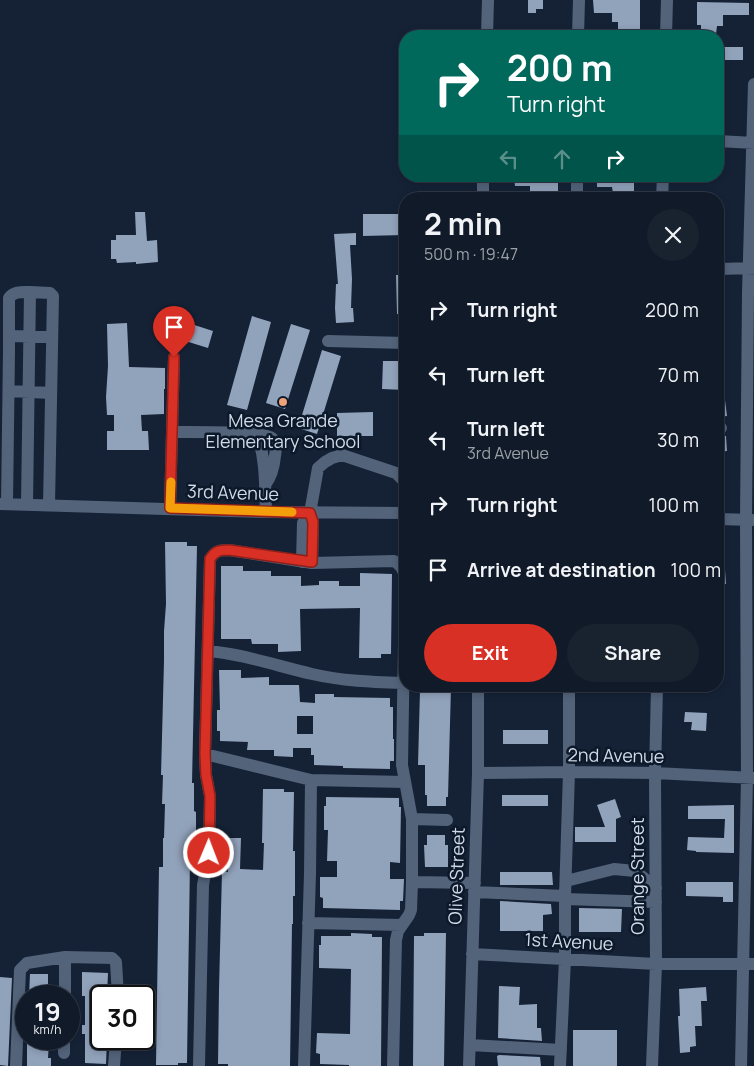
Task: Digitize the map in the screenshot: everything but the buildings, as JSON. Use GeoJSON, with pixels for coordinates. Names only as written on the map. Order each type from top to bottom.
{"type":"FeatureCollection","features":[{"type":"Feature","properties":{"kind":"street"},"geometry":{"type":"LineString","coordinates":[[487,30],[488,0]]}},
{"type":"Feature","properties":{"kind":"street"},"geometry":{"type":"LineString","coordinates":[[578,30],[579,0]]}},
{"type":"Feature","properties":{"kind":"street"},"geometry":{"type":"LineString","coordinates":[[666,30],[667,0]]}},
{"type":"Feature","properties":{"kind":"street"},"geometry":{"type":"LineString","coordinates":[[741,1066],[748,964],[754,84]]}},
{"type":"Feature","properties":{"kind":"street"},"geometry":{"type":"LineString","coordinates":[[724,141],[753,142]]}},
{"type":"Feature","properties":{"kind":"street"},"geometry":{"type":"LineString","coordinates":[[724,269],[752,268]]}},
{"type":"Feature","properties":{"kind":"street"},"geometry":{"type":"LineString","coordinates":[[3,504],[9,391],[9,298],[11,294],[17,292],[30,292],[50,293],[53,296],[49,505]]}},
{"type":"Feature","properties":{"kind":"street"},"geometry":{"type":"LineString","coordinates":[[27,504],[30,292]]}},
{"type":"Feature","properties":{"kind":"street"},"geometry":{"type":"LineString","coordinates":[[9,336],[52,337]]}},
{"type":"Feature","properties":{"kind":"street"},"geometry":{"type":"LineString","coordinates":[[328,341],[399,343]]}},
{"type":"Feature","properties":{"kind":"street"},"geometry":{"type":"LineString","coordinates":[[170,508],[174,357]]}},
{"type":"Feature","properties":{"kind":"street"},"geometry":{"type":"LineString","coordinates":[[9,391],[52,393]]}},
{"type":"Feature","properties":{"kind":"street"},"geometry":{"type":"LineString","coordinates":[[172,432],[257,434],[267,435],[272,438],[276,449],[273,468],[265,485],[266,512]]}},
{"type":"Feature","properties":{"kind":"street"},"geometry":{"type":"LineString","coordinates":[[307,562],[303,523],[310,513],[318,468],[332,458],[342,455],[396,473],[399,476]]}},
{"type":"Feature","properties":{"kind":"street","name":"3rd Avenue"},"geometry":{"type":"LineString","coordinates":[[3,504],[310,513],[399,511]]}},
{"type":"Feature","properties":{"kind":"street"},"geometry":{"type":"LineString","coordinates":[[724,519],[750,520]]}},
{"type":"Feature","properties":{"kind":"street"},"geometry":{"type":"LineString","coordinates":[[199,1066],[203,885],[209,853],[210,796],[205,754],[210,559],[214,553],[220,550],[229,550],[307,562],[394,562],[399,564]]}},
{"type":"Feature","properties":{"kind":"street"},"geometry":{"type":"LineString","coordinates":[[208,651],[238,655],[314,675],[358,681],[399,683]]}},
{"type":"Feature","properties":{"kind":"street"},"geometry":{"type":"LineString","coordinates":[[393,1066],[396,940],[398,932],[410,915],[412,882],[412,819],[402,765],[403,692]]}},
{"type":"Feature","properties":{"kind":"street","name":"Olive Street"},"geometry":{"type":"LineString","coordinates":[[469,1066],[478,773],[478,692]]}},
{"type":"Feature","properties":{"kind":"street"},"geometry":{"type":"LineString","coordinates":[[560,1066],[565,959],[569,692]]}},
{"type":"Feature","properties":{"kind":"street","name":"Orange Street"},"geometry":{"type":"LineString","coordinates":[[652,1066],[656,964],[655,773],[657,692]]}},
{"type":"Feature","properties":{"kind":"street"},"geometry":{"type":"LineString","coordinates":[[205,754],[311,780],[405,782]]}},
{"type":"Feature","properties":{"kind":"street","name":"2nd Avenue"},"geometry":{"type":"LineString","coordinates":[[478,773],[655,773],[750,778]]}},
{"type":"Feature","properties":{"kind":"street"},"geometry":{"type":"LineString","coordinates":[[304,1066],[311,780]]}},
{"type":"Feature","properties":{"kind":"street"},"geometry":{"type":"LineString","coordinates":[[412,819],[446,820]]}},
{"type":"Feature","properties":{"kind":"street"},"geometry":{"type":"LineString","coordinates":[[566,881],[614,869],[635,871],[656,888]]}},
{"type":"Feature","properties":{"kind":"street"},"geometry":{"type":"LineString","coordinates":[[412,882],[475,887],[565,898],[656,902]]}},
{"type":"Feature","properties":{"kind":"street"},"geometry":{"type":"LineString","coordinates":[[308,923],[402,925]]}},
{"type":"Feature","properties":{"kind":"street","name":"1st Avenue"},"geometry":{"type":"LineString","coordinates":[[472,954],[656,964],[748,964]]}},
{"type":"Feature","properties":{"kind":"street"},"geometry":{"type":"LineString","coordinates":[[65,957],[65,985]]}},
{"type":"Feature","properties":{"kind":"street"},"geometry":{"type":"LineString","coordinates":[[16,1066],[20,970],[27,963],[65,957],[112,958],[116,962],[118,970],[118,985]]}},
{"type":"Feature","properties":{"kind":"street"},"geometry":{"type":"LineString","coordinates":[[470,1045],[561,1050]]}},
{"type":"Feature","properties":{"kind":"street"},"geometry":{"type":"LineString","coordinates":[[114,1066],[115,1050]]}},
{"type":"Feature","properties":{"kind":"slow traffic"},"geometry":{"type":"LineString","coordinates":[[171,482],[170,508],[292,512]]}},
{"type":"Feature","properties":{"kind":"place","name":"Mesa Grande Elementary School"},"geometry":{"type":"Point","coordinates":[283,402]}},
{"type":"Feature","properties":{"kind":"route"},"geometry":{"type":"LineString","coordinates":[[174,357],[170,508],[310,513],[313,522],[312,562],[229,550],[220,550],[214,553],[210,559],[205,754],[210,796],[209,853]]}}]}
